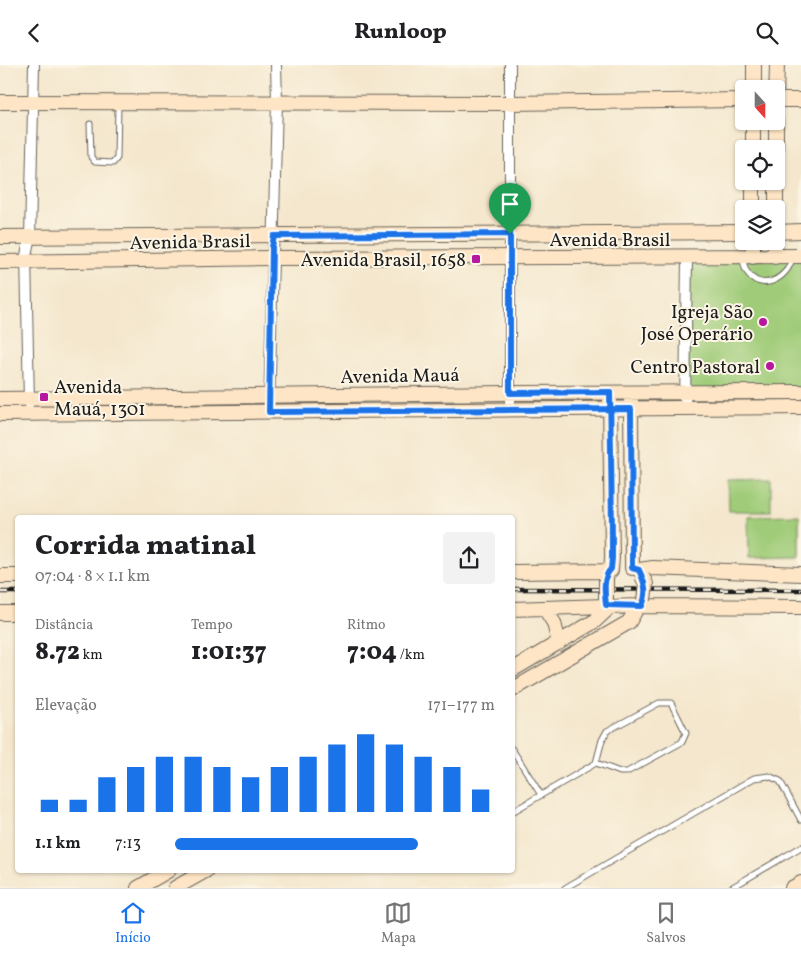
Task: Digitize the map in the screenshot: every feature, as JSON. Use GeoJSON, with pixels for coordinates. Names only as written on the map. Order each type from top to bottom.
{"type":"FeatureCollection","features":[{"type":"Feature","properties":{"kind":"main road"},"geometry":{"type":"LineString","coordinates":[[754,65],[754,80]]}},
{"type":"Feature","properties":{"kind":"main road"},"geometry":{"type":"LineString","coordinates":[[777,65],[777,80]]}},
{"type":"Feature","properties":{"kind":"main road"},"geometry":{"type":"LineString","coordinates":[[0,102],[276,101],[509,103],[735,100]]}},
{"type":"Feature","properties":{"kind":"main road"},"geometry":{"type":"LineString","coordinates":[[785,100],[801,100]]}},
{"type":"Feature","properties":{"kind":"main road"},"geometry":{"type":"LineString","coordinates":[[785,231],[801,231]]}},
{"type":"Feature","properties":{"kind":"main road","name":"Avenida Brasil"},"geometry":{"type":"LineString","coordinates":[[0,237],[735,232]]}},
{"type":"Feature","properties":{"kind":"main road"},"geometry":{"type":"LineString","coordinates":[[748,257],[750,250]]}},
{"type":"Feature","properties":{"kind":"main road"},"geometry":{"type":"LineString","coordinates":[[775,250],[775,257]]}},
{"type":"Feature","properties":{"kind":"main road","name":"Avenida Brasil"},"geometry":{"type":"LineString","coordinates":[[0,262],[272,258],[797,256]]}},
{"type":"Feature","properties":{"kind":"main road"},"geometry":{"type":"LineString","coordinates":[[515,668],[595,621],[607,604],[611,489],[610,392]]}},
{"type":"Feature","properties":{"kind":"main road","name":"Avenida Mauá"},"geometry":{"type":"LineString","coordinates":[[0,399],[610,392],[801,392]]}},
{"type":"Feature","properties":{"kind":"main road"},"geometry":{"type":"LineString","coordinates":[[515,688],[629,622],[641,604],[646,584],[638,571],[632,488],[631,392]]}},
{"type":"Feature","properties":{"kind":"main road","name":"Avenida Mauá"},"geometry":{"type":"LineString","coordinates":[[0,414],[801,407]]}},
{"type":"Feature","properties":{"kind":"main road"},"geometry":{"type":"LineString","coordinates":[[611,489],[632,488]]}},
{"type":"Feature","properties":{"kind":"main road"},"geometry":{"type":"LineString","coordinates":[[515,572],[608,573],[654,568],[801,574]]}},
{"type":"Feature","properties":{"kind":"main road"},"geometry":{"type":"LineString","coordinates":[[0,576],[15,576]]}},
{"type":"Feature","properties":{"kind":"main road"},"geometry":{"type":"LineString","coordinates":[[515,609],[545,609],[607,604],[801,607]]}},
{"type":"Feature","properties":{"kind":"main road"},"geometry":{"type":"LineString","coordinates":[[545,609],[554,623],[559,643]]}},
{"type":"Feature","properties":{"kind":"main road"},"geometry":{"type":"LineString","coordinates":[[0,613],[15,613]]}},
{"type":"Feature","properties":{"kind":"main road"},"geometry":{"type":"LineString","coordinates":[[138,888],[164,873]]}},
{"type":"Feature","properties":{"kind":"main road"},"geometry":{"type":"LineString","coordinates":[[175,888],[202,873]]}},
{"type":"Feature","properties":{"kind":"main road"},"geometry":{"type":"LineString","coordinates":[[792,888],[801,883]]}},
{"type":"Feature","properties":{"kind":"street"},"geometry":{"type":"LineString","coordinates":[[29,413],[26,251],[30,237],[34,65]]}},
{"type":"Feature","properties":{"kind":"street"},"geometry":{"type":"LineString","coordinates":[[269,412],[276,65]]}},
{"type":"Feature","properties":{"kind":"street"},"geometry":{"type":"LineString","coordinates":[[510,65],[510,409]]}},
{"type":"Feature","properties":{"kind":"street"},"geometry":{"type":"LineString","coordinates":[[685,408],[686,257]]}},
{"type":"Feature","properties":{"kind":"lane"},"geometry":{"type":"LineString","coordinates":[[90,124],[91,157],[96,162],[113,163],[117,158],[118,101]]}},
{"type":"Feature","properties":{"kind":"lane"},"geometry":{"type":"LineString","coordinates":[[748,257],[748,273],[754,279],[766,282],[776,281],[785,274],[797,256]]}},
{"type":"Feature","properties":{"kind":"lane"},"geometry":{"type":"LineString","coordinates":[[515,810],[596,763],[602,740],[607,731],[659,703],[671,703],[686,733],[682,742],[627,772],[620,772],[596,763]]}},
{"type":"Feature","properties":{"kind":"lane"},"geometry":{"type":"LineString","coordinates":[[515,754],[541,795]]}},
{"type":"Feature","properties":{"kind":"lane"},"geometry":{"type":"LineString","coordinates":[[564,888],[754,779],[769,776],[780,781],[801,820]]}},
{"type":"Feature","properties":{"kind":"lane"},"geometry":{"type":"LineString","coordinates":[[731,888],[801,847]]}},
{"type":"Feature","properties":{"kind":"green space"},"geometry":{"type":"Polygon","coordinates":[[[801,256],[801,392],[685,392],[687,257],[801,256]]]}},
{"type":"Feature","properties":{"kind":"green space"},"geometry":{"type":"Polygon","coordinates":[[[771,479],[771,511],[729,511],[728,480],[771,479]]]}},
{"type":"Feature","properties":{"kind":"green space"},"geometry":{"type":"Polygon","coordinates":[[[799,515],[799,557],[749,558],[748,516],[799,515]]]}},
{"type":"Feature","properties":{"kind":"railway"},"geometry":{"type":"LineString","coordinates":[[515,589],[801,590]]}},
{"type":"Feature","properties":{"kind":"railway"},"geometry":{"type":"LineString","coordinates":[[0,592],[15,592]]}},
{"type":"Feature","properties":{"kind":"place","name":"Avenida Brasil, 1658"},"geometry":{"type":"Point","coordinates":[476,259]}},
{"type":"Feature","properties":{"kind":"place","name":"Igreja São José Operário"},"geometry":{"type":"Point","coordinates":[763,322]}},
{"type":"Feature","properties":{"kind":"place","name":"Centro Pastoral"},"geometry":{"type":"Point","coordinates":[770,366]}},
{"type":"Feature","properties":{"kind":"place","name":"Avenida Mauá, 1301"},"geometry":{"type":"Point","coordinates":[44,397]}},
{"type":"Feature","properties":{"kind":"route"},"geometry":{"type":"LineString","coordinates":[[510,234],[274,236],[272,247],[269,412],[510,409],[560,409],[610,409],[631,409],[632,568],[639,570],[646,584],[646,593],[642,606],[610,607],[606,605],[606,578],[608,571],[611,569],[612,558],[611,449],[610,409],[610,392],[510,393],[510,234]]}}]}
